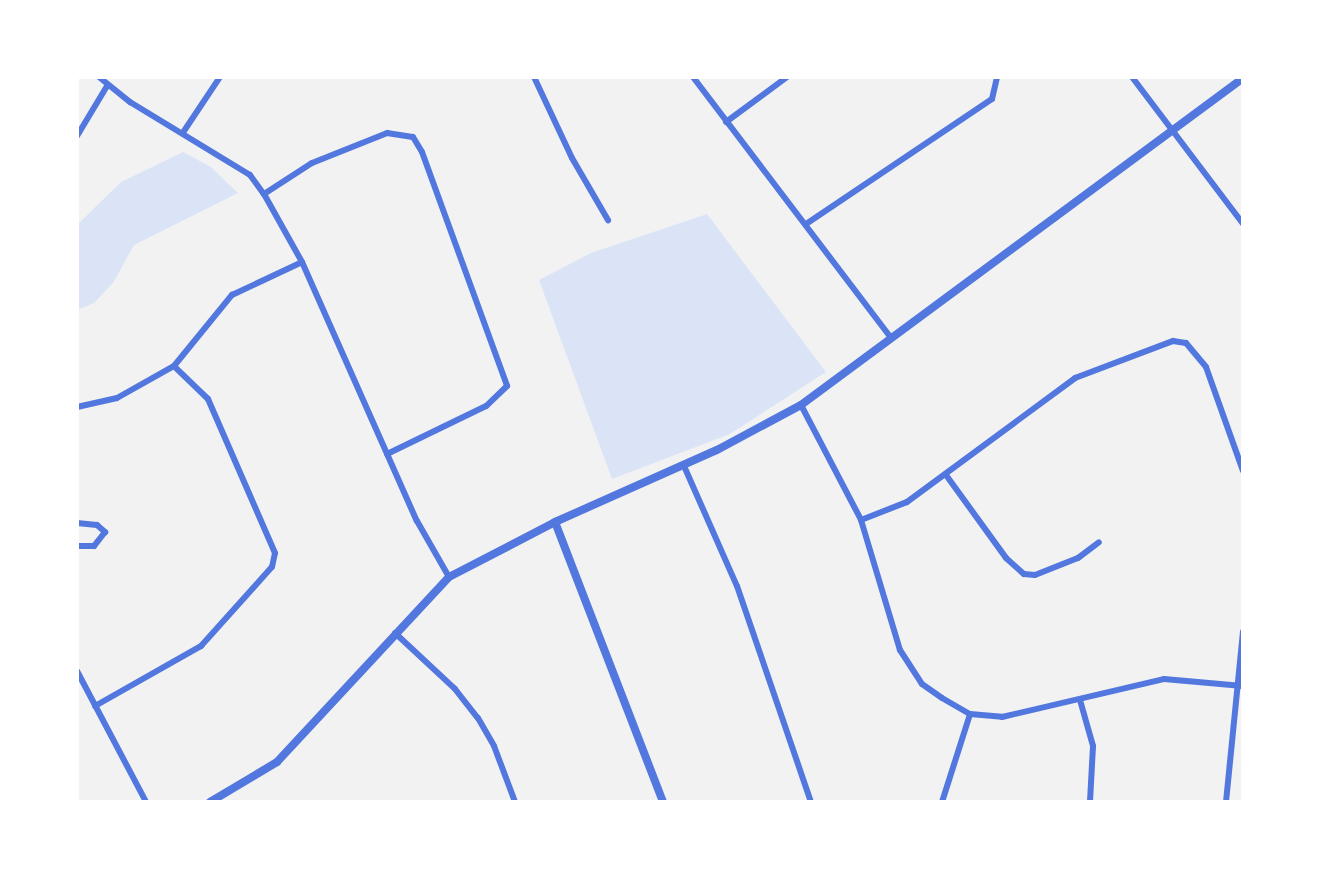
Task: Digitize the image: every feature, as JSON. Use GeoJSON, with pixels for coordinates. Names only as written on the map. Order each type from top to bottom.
{"type":"FeatureCollection","features":[{"type":"Feature","properties":{"kind":"street"},"geometry":{"type":"LineString","coordinates":[[99,77],[107,86],[184,131],[250,175],[264,194],[302,262],[387,454],[449,577]]}},
{"type":"Feature","properties":{"kind":"street"},"geometry":{"type":"LineString","coordinates":[[184,131],[220,77]]}},
{"type":"Feature","properties":{"kind":"street"},"geometry":{"type":"LineString","coordinates":[[534,77],[572,158],[608,220]]}},
{"type":"Feature","properties":{"kind":"street"},"geometry":{"type":"LineString","coordinates":[[693,77],[891,338]]}},
{"type":"Feature","properties":{"kind":"street"},"geometry":{"type":"LineString","coordinates":[[726,122],[787,77]]}},
{"type":"Feature","properties":{"kind":"street"},"geometry":{"type":"LineString","coordinates":[[806,224],[992,100],[997,77]]}},
{"type":"Feature","properties":{"kind":"street"},"geometry":{"type":"LineString","coordinates":[[1132,77],[1243,224]]}},
{"type":"Feature","properties":{"kind":"street"},"geometry":{"type":"LineString","coordinates":[[210,802],[277,762],[449,577],[555,522],[684,466],[801,405],[1243,78]]}},
{"type":"Feature","properties":{"kind":"street"},"geometry":{"type":"LineString","coordinates":[[77,136],[107,86]]}},
{"type":"Feature","properties":{"kind":"street"},"geometry":{"type":"LineString","coordinates":[[264,194],[312,163],[387,133],[413,137],[422,152],[507,386],[486,406],[387,454]]}},
{"type":"Feature","properties":{"kind":"street"},"geometry":{"type":"LineString","coordinates":[[77,407],[117,398],[174,366],[232,295],[302,262]]}},
{"type":"Feature","properties":{"kind":"street"},"geometry":{"type":"LineString","coordinates":[[861,520],[907,502],[1075,378],[1173,341],[1186,342],[1206,367],[1243,471]]}},
{"type":"Feature","properties":{"kind":"street"},"geometry":{"type":"LineString","coordinates":[[95,706],[201,646],[272,567],[275,553],[218,421],[192,379],[174,366]]}},
{"type":"Feature","properties":{"kind":"street"},"geometry":{"type":"LineString","coordinates":[[801,405],[861,520],[900,650],[922,684],[970,714],[1002,717],[1164,679],[1240,685]]}},
{"type":"Feature","properties":{"kind":"street"},"geometry":{"type":"LineString","coordinates":[[684,466],[737,586],[811,802]]}},
{"type":"Feature","properties":{"kind":"street"},"geometry":{"type":"LineString","coordinates":[[946,475],[1006,558],[1024,574],[1035,575],[1078,558],[1099,542]]}},
{"type":"Feature","properties":{"kind":"street"},"geometry":{"type":"LineString","coordinates":[[555,522],[663,802]]}},
{"type":"Feature","properties":{"kind":"street"},"geometry":{"type":"LineString","coordinates":[[77,523],[97,525],[105,532],[94,546],[77,545]]}},
{"type":"Feature","properties":{"kind":"street"},"geometry":{"type":"LineString","coordinates":[[1226,802],[1240,685],[1243,632]]}},
{"type":"Feature","properties":{"kind":"street"},"geometry":{"type":"LineString","coordinates":[[395,633],[455,689],[478,718],[494,746],[515,802]]}},
{"type":"Feature","properties":{"kind":"street"},"geometry":{"type":"LineString","coordinates":[[77,671],[146,802]]}},
{"type":"Feature","properties":{"kind":"street"},"geometry":{"type":"LineString","coordinates":[[1080,700],[1093,746],[1090,802]]}},
{"type":"Feature","properties":{"kind":"street"},"geometry":{"type":"LineString","coordinates":[[942,802],[970,714]]}},
{"type":"Feature","properties":{"kind":"shaded area"},"geometry":{"type":"Polygon","coordinates":[[[183,152],[211,167],[238,193],[134,245],[113,283],[94,303],[77,310],[77,225],[121,182],[183,152]]]}},
{"type":"Feature","properties":{"kind":"shaded area"},"geometry":{"type":"Polygon","coordinates":[[[707,214],[826,372],[730,434],[612,479],[539,280],[591,253],[707,214]]]}}]}
